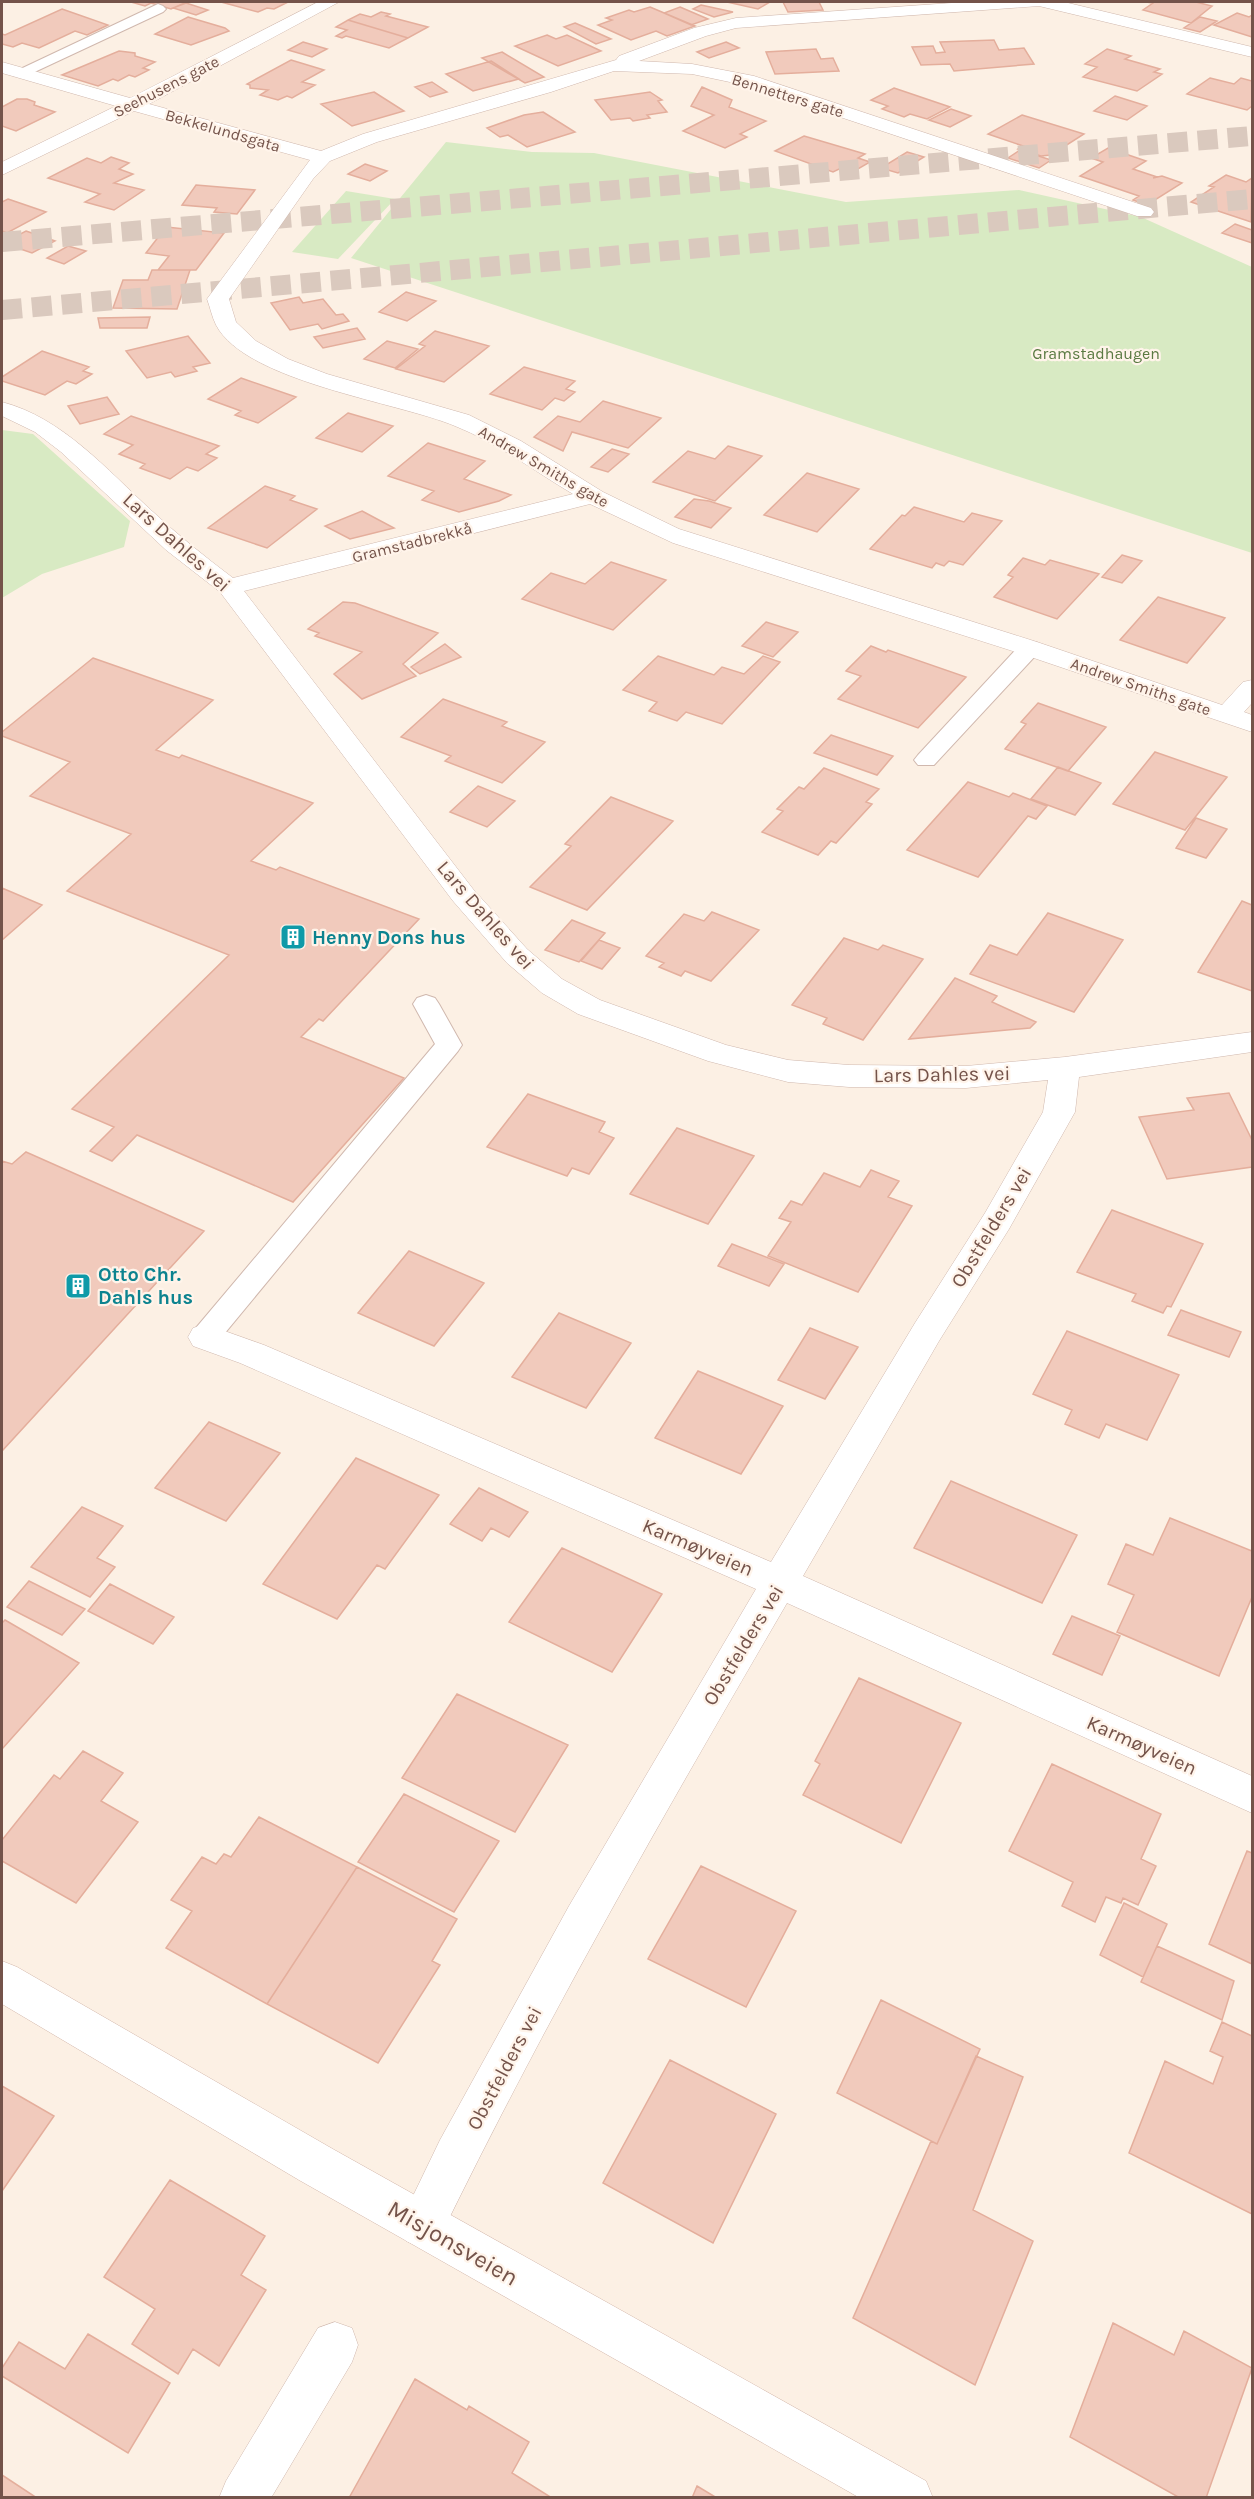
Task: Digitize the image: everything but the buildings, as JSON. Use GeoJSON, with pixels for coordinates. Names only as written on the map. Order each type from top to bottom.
{"type":"FeatureCollection","features":[{"type":"Feature","properties":{"kind":"street","name":"Seehusens gate"},"geometry":{"type":"LineString","coordinates":[[2,169],[132,105],[330,2]]}},
{"type":"Feature","properties":{"kind":"street"},"geometry":{"type":"LineString","coordinates":[[613,65],[699,32],[736,23],[1033,2]]}},
{"type":"Feature","properties":{"kind":"street"},"geometry":{"type":"LineString","coordinates":[[1045,2],[1252,52]]}},
{"type":"Feature","properties":{"kind":"street","name":"Bennetters gate"},"geometry":{"type":"LineString","coordinates":[[323,157],[370,138],[535,91],[613,65],[692,69],[748,80],[1144,212]]}},
{"type":"Feature","properties":{"kind":"street","name":"Bekkelundsgata"},"geometry":{"type":"LineString","coordinates":[[2,68],[323,157]]}},
{"type":"Feature","properties":{"kind":"street","name":"Andrew Smiths gate"},"geometry":{"type":"LineString","coordinates":[[323,157],[306,175],[218,299],[218,311],[226,326],[264,357],[296,371],[459,419],[503,440],[594,496],[683,538],[1030,648],[1252,724]]}},
{"type":"Feature","properties":{"kind":"street","name":"Lars Dahles vei"},"geometry":{"type":"LineString","coordinates":[[2,409],[34,422],[69,447],[175,545],[229,586],[463,895],[517,956],[552,986],[589,1007],[719,1054],[788,1071],[849,1076],[966,1077],[1065,1068],[1252,1042]]}},
{"type":"Feature","properties":{"kind":"street","name":"Gramstadbrekkå"},"geometry":{"type":"LineString","coordinates":[[229,586],[594,496]]}},
{"type":"Feature","properties":{"kind":"street"},"geometry":{"type":"LineString","coordinates":[[1227,715],[1252,688]]}},
{"type":"Feature","properties":{"kind":"street","name":"Obstfelders vei"},"geometry":{"type":"LineString","coordinates":[[422,2225],[456,2156],[584,1920],[679,1752],[781,1583],[921,1342],[998,1221],[1059,1112],[1065,1068]]}},
{"type":"Feature","properties":{"kind":"street","name":"Karmøyveien"},"geometry":{"type":"LineString","coordinates":[[205,1337],[252,1354],[781,1583],[1252,1795]]}},
{"type":"Feature","properties":{"kind":"street","name":"Misjonsveien"},"geometry":{"type":"LineString","coordinates":[[2,1981],[422,2225],[909,2498]]}},
{"type":"Feature","properties":{"kind":"street"},"geometry":{"type":"LineString","coordinates":[[243,2498],[335,2345]]}},
{"type":"Feature","properties":{"kind":"lane"},"geometry":{"type":"LineString","coordinates":[[20,73],[158,9]]}},
{"type":"Feature","properties":{"kind":"lane"},"geometry":{"type":"LineString","coordinates":[[926,760],[1030,648]]}},
{"type":"Feature","properties":{"kind":"lane"},"geometry":{"type":"LineString","coordinates":[[205,1337],[449,1045],[426,1004]]}},
{"type":"Feature","properties":{"kind":"green space","name":"Gramstadhaugen"},"geometry":{"type":"Polygon","coordinates":[[[446,142],[532,152],[594,153],[846,202],[1019,190],[1141,217],[1252,267],[1252,553],[351,258],[446,142]]]}},
{"type":"Feature","properties":{"kind":"green space"},"geometry":{"type":"Polygon","coordinates":[[[346,191],[395,199],[338,259],[292,252],[346,191]]]}},
{"type":"Feature","properties":{"kind":"green space"},"geometry":{"type":"Polygon","coordinates":[[[2,430],[33,434],[130,521],[124,547],[42,574],[2,598],[2,430]]]}},
{"type":"Feature","properties":{"kind":"tunnel"},"geometry":{"type":"LineString","coordinates":[[2,242],[1252,136]]}},
{"type":"Feature","properties":{"kind":"tunnel"},"geometry":{"type":"LineString","coordinates":[[2,310],[1252,199]]}},
{"type":"Feature","properties":{"kind":"place","name":"Henny Dons hus"},"geometry":{"type":"Point","coordinates":[293,937]}},
{"type":"Feature","properties":{"kind":"place","name":"Otto Chr. Dahls hus"},"geometry":{"type":"Point","coordinates":[78,1286]}}]}
